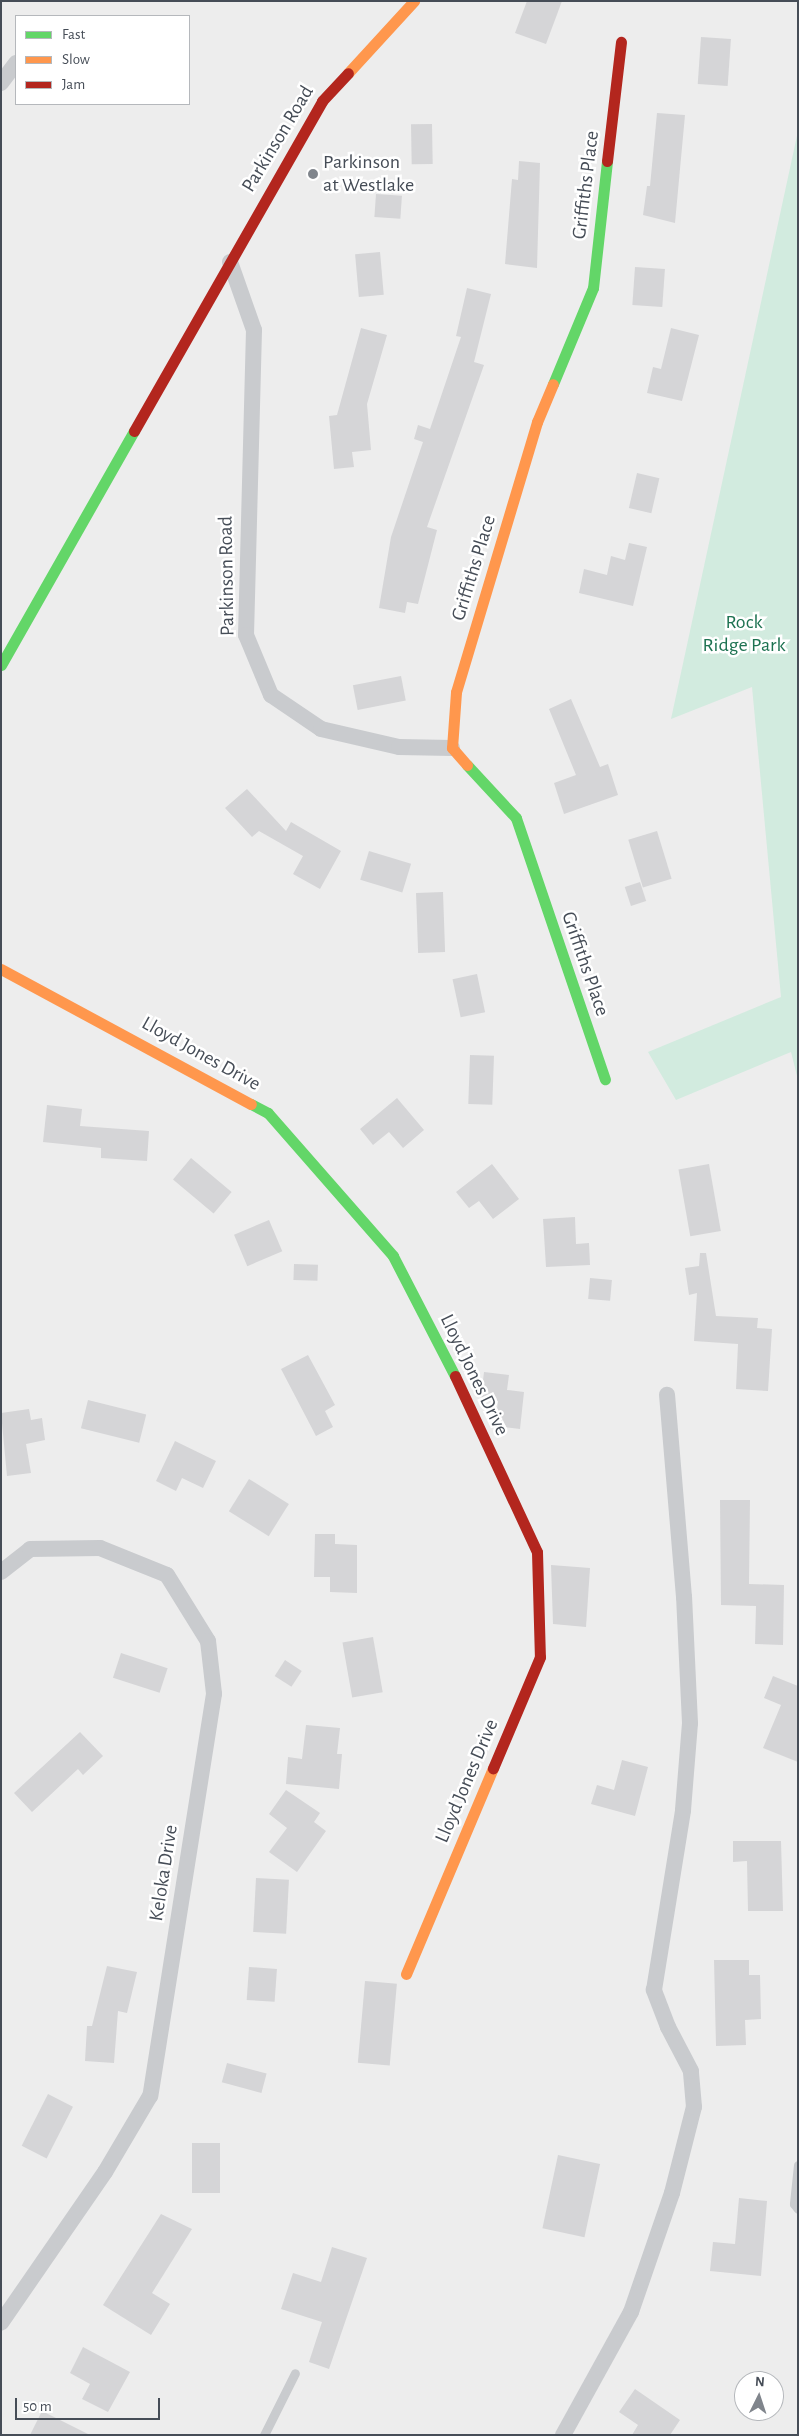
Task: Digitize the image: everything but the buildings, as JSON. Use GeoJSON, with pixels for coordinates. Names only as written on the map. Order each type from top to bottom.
{"type":"FeatureCollection","features":[{"type":"Feature","properties":{"kind":"street","name":"Parkinson Road"},"geometry":{"type":"LineString","coordinates":[[1,665],[322,101],[414,1]]}},
{"type":"Feature","properties":{"kind":"street","name":"Griffiths Place"},"geometry":{"type":"LineString","coordinates":[[605,1079],[516,818],[452,748],[456,692],[534,431],[593,288],[621,42]]}},
{"type":"Feature","properties":{"kind":"street"},"geometry":{"type":"LineString","coordinates":[[1,83],[15,64]]}},
{"type":"Feature","properties":{"kind":"street","name":"Parkinson Road"},"geometry":{"type":"LineString","coordinates":[[230,262],[254,330],[246,635],[271,695],[321,729],[399,747],[452,748]]}},
{"type":"Feature","properties":{"kind":"street","name":"Lloyd Jones Drive"},"geometry":{"type":"LineString","coordinates":[[1,968],[268,1113],[393,1256],[463,1392],[537,1552],[540,1657],[406,1974]]}},
{"type":"Feature","properties":{"kind":"street"},"geometry":{"type":"LineString","coordinates":[[563,2435],[631,2312],[672,2193],[694,2106],[691,2070],[668,2027],[654,1990],[683,1810],[690,1723],[684,1596],[667,1395]]}},
{"type":"Feature","properties":{"kind":"street","name":"Keloka Drive"},"geometry":{"type":"LineString","coordinates":[[1,1572],[30,1549],[100,1548],[167,1575],[208,1641],[214,1694],[150,2096],[105,2172],[1,2323]]}},
{"type":"Feature","properties":{"kind":"lane"},"geometry":{"type":"LineString","coordinates":[[798,2165],[794,2204],[798,2209]]}},
{"type":"Feature","properties":{"kind":"lane"},"geometry":{"type":"LineString","coordinates":[[264,2435],[295,2373]]}},
{"type":"Feature","properties":{"kind":"green space","name":"Rock Ridge Park"},"geometry":{"type":"Polygon","coordinates":[[[798,131],[798,1080],[791,1052],[676,1100],[648,1052],[781,997],[752,687],[671,719],[798,131]]]}},
{"type":"Feature","properties":{"kind":"traffic: fast"},"geometry":{"type":"LineString","coordinates":[[553,384],[593,288],[607,161]]}},
{"type":"Feature","properties":{"kind":"traffic: fast"},"geometry":{"type":"LineString","coordinates":[[1,665],[134,431]]}},
{"type":"Feature","properties":{"kind":"traffic: fast"},"geometry":{"type":"LineString","coordinates":[[467,765],[516,818],[605,1079]]}},
{"type":"Feature","properties":{"kind":"traffic: fast"},"geometry":{"type":"LineString","coordinates":[[251,1104],[268,1113],[393,1256],[455,1376]]}},
{"type":"Feature","properties":{"kind":"traffic: slow"},"geometry":{"type":"LineString","coordinates":[[348,73],[414,1]]}},
{"type":"Feature","properties":{"kind":"traffic: slow"},"geometry":{"type":"LineString","coordinates":[[467,765],[452,748],[456,692],[537,422],[553,384]]}},
{"type":"Feature","properties":{"kind":"traffic: slow"},"geometry":{"type":"LineString","coordinates":[[1,969],[251,1104]]}},
{"type":"Feature","properties":{"kind":"traffic: slow"},"geometry":{"type":"LineString","coordinates":[[406,1974],[493,1768]]}},
{"type":"Feature","properties":{"kind":"traffic: jam"},"geometry":{"type":"LineString","coordinates":[[607,161],[621,42]]}},
{"type":"Feature","properties":{"kind":"traffic: jam"},"geometry":{"type":"LineString","coordinates":[[134,431],[322,101],[348,73]]}},
{"type":"Feature","properties":{"kind":"traffic: jam"},"geometry":{"type":"LineString","coordinates":[[455,1376],[537,1552],[540,1657],[493,1768]]}},
{"type":"Feature","properties":{"kind":"place","name":"Parkinson at Westlake"},"geometry":{"type":"Point","coordinates":[313,174]}}]}
